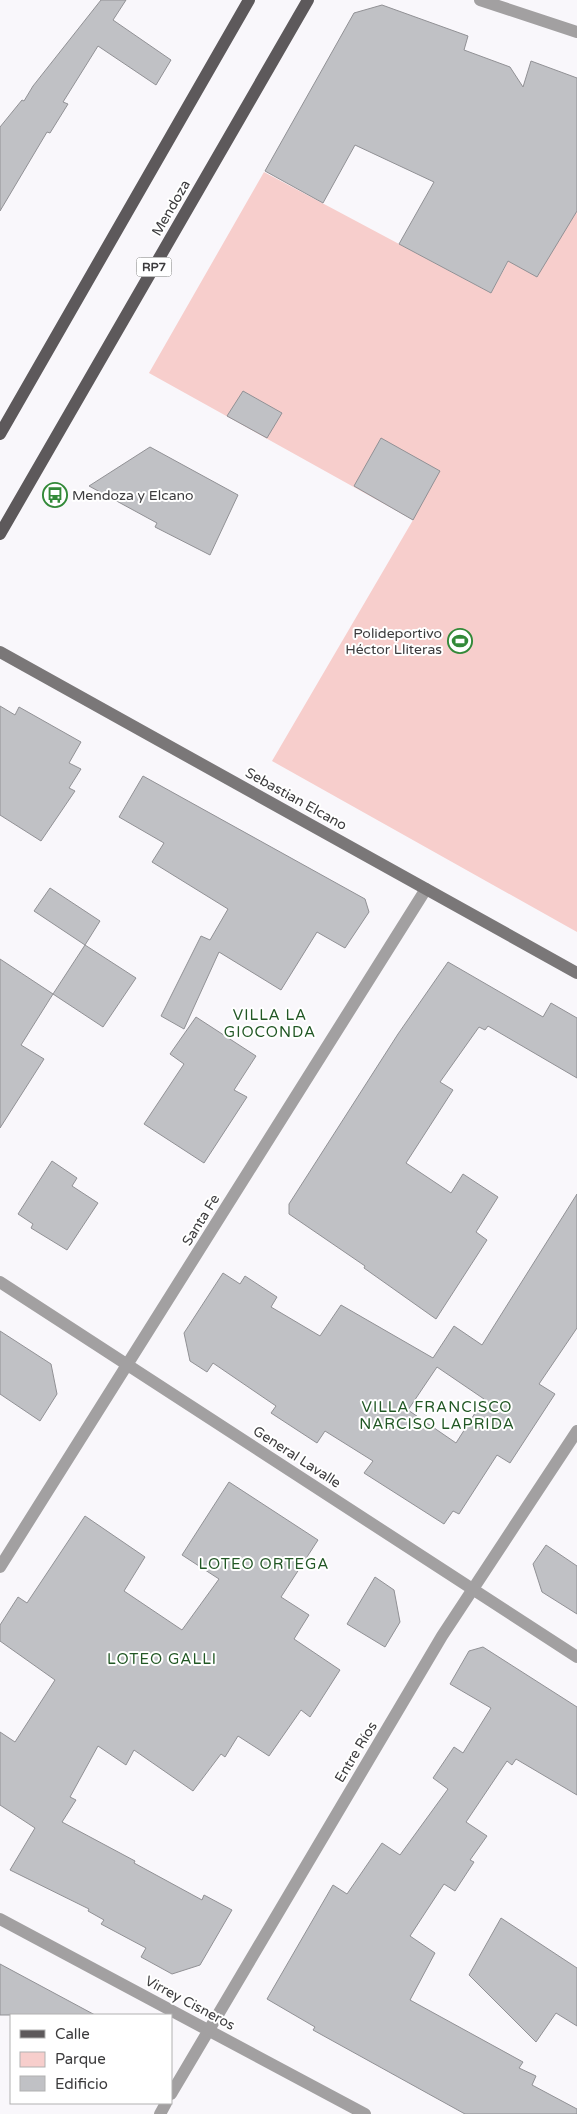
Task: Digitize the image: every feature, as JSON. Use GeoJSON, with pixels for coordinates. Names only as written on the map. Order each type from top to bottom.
{"type":"FeatureCollection","features":[{"type":"Feature","properties":{"kind":"main road"},"geometry":{"type":"LineString","coordinates":[[0,434],[249,0]]}},
{"type":"Feature","properties":{"kind":"main road","name":"Mendoza"},"geometry":{"type":"LineString","coordinates":[[0,534],[308,0]]}},
{"type":"Feature","properties":{"kind":"street"},"geometry":{"type":"LineString","coordinates":[[480,0],[577,32]]}},
{"type":"Feature","properties":{"kind":"street","name":"Sebastian Elcano"},"geometry":{"type":"LineString","coordinates":[[0,652],[577,973]]}},
{"type":"Feature","properties":{"kind":"street","name":"Santa Fe"},"geometry":{"type":"LineString","coordinates":[[0,1567],[426,889]]}},
{"type":"Feature","properties":{"kind":"street","name":"General Lavalle"},"geometry":{"type":"LineString","coordinates":[[0,1282],[577,1658]]}},
{"type":"Feature","properties":{"kind":"street","name":"Entre Ríos"},"geometry":{"type":"LineString","coordinates":[[172,2092],[442,1636],[577,1431]]}},
{"type":"Feature","properties":{"kind":"street","name":"Virrey Cisneros"},"geometry":{"type":"LineString","coordinates":[[0,1919],[365,2114]]}},
{"type":"Feature","properties":{"kind":"green space","name":"Polideportivo Héctor Lliteras"},"geometry":{"type":"Polygon","coordinates":[[[565,159],[577,164],[577,932],[272,761],[413,520],[149,373],[264,172],[491,293],[565,159]]]}},
{"type":"Feature","properties":{"kind":"building"},"geometry":{"type":"Polygon","coordinates":[[[101,0],[126,0],[113,20],[171,60],[156,85],[98,46],[63,102],[68,104],[50,133],[47,132],[0,211],[0,127],[22,100],[24,101],[33,86],[101,0]]]}},
{"type":"Feature","properties":{"kind":"building"},"geometry":{"type":"Polygon","coordinates":[[[382,5],[468,36],[464,50],[510,67],[523,87],[531,61],[577,78],[577,211],[537,277],[508,261],[491,293],[399,244],[434,182],[355,145],[323,203],[265,171],[354,13],[382,5]]]}},
{"type":"Feature","properties":{"kind":"building"},"geometry":{"type":"Polygon","coordinates":[[[243,391],[282,413],[267,438],[227,416],[243,391]]]}},
{"type":"Feature","properties":{"kind":"building"},"geometry":{"type":"Polygon","coordinates":[[[381,438],[440,471],[413,520],[354,486],[381,438]]]}},
{"type":"Feature","properties":{"kind":"building"},"geometry":{"type":"Polygon","coordinates":[[[150,447],[238,495],[210,555],[155,527],[157,523],[89,486],[150,447]]]}},
{"type":"Feature","properties":{"kind":"building"},"geometry":{"type":"Polygon","coordinates":[[[0,706],[15,715],[19,707],[81,742],[69,763],[81,769],[69,788],[75,791],[41,841],[0,815],[0,706]]]}},
{"type":"Feature","properties":{"kind":"building"},"geometry":{"type":"Polygon","coordinates":[[[143,776],[365,899],[369,912],[345,948],[317,932],[281,990],[219,952],[184,1029],[161,1016],[201,936],[210,940],[228,909],[152,862],[164,843],[119,817],[143,776]]]}},
{"type":"Feature","properties":{"kind":"building"},"geometry":{"type":"Polygon","coordinates":[[[50,888],[100,921],[85,945],[34,911],[50,888]]]}},
{"type":"Feature","properties":{"kind":"building"},"geometry":{"type":"Polygon","coordinates":[[[85,945],[136,978],[103,1027],[53,994],[85,945]]]}},
{"type":"Feature","properties":{"kind":"building"},"geometry":{"type":"Polygon","coordinates":[[[0,959],[53,994],[21,1045],[44,1059],[0,1128],[0,959]]]}},
{"type":"Feature","properties":{"kind":"building"},"geometry":{"type":"Polygon","coordinates":[[[448,962],[543,1017],[551,1003],[577,1018],[577,1078],[488,1026],[485,1030],[479,1027],[440,1082],[453,1090],[406,1163],[451,1193],[463,1174],[498,1197],[476,1232],[487,1240],[436,1319],[364,1268],[365,1266],[289,1214],[289,1204],[398,1034],[448,962]]]}},
{"type":"Feature","properties":{"kind":"building"},"geometry":{"type":"Polygon","coordinates":[[[196,1017],[256,1056],[234,1090],[247,1097],[204,1163],[144,1124],[184,1064],[170,1054],[196,1017]]]}},
{"type":"Feature","properties":{"kind":"building"},"geometry":{"type":"Polygon","coordinates":[[[52,1161],[77,1178],[72,1186],[98,1203],[67,1250],[31,1228],[33,1224],[18,1214],[52,1161]]]}},
{"type":"Feature","properties":{"kind":"building"},"geometry":{"type":"Polygon","coordinates":[[[577,1194],[577,1328],[539,1384],[555,1394],[510,1463],[497,1455],[459,1514],[453,1511],[444,1524],[364,1473],[373,1461],[325,1431],[317,1443],[271,1413],[276,1406],[213,1363],[207,1372],[190,1361],[184,1333],[223,1273],[240,1284],[245,1276],[277,1297],[271,1307],[320,1336],[341,1305],[433,1358],[454,1326],[482,1345],[577,1194]],[[437,1367],[408,1410],[456,1443],[484,1399],[437,1367]]]}},
{"type":"Feature","properties":{"kind":"building"},"geometry":{"type":"Polygon","coordinates":[[[0,1331],[51,1364],[57,1394],[40,1421],[0,1394],[0,1331]]]}},
{"type":"Feature","properties":{"kind":"building"},"geometry":{"type":"Polygon","coordinates":[[[229,1482],[318,1540],[281,1597],[309,1615],[294,1639],[340,1670],[310,1717],[301,1710],[269,1756],[238,1736],[225,1757],[221,1754],[193,1791],[134,1750],[126,1765],[98,1746],[70,1797],[76,1800],[62,1822],[202,1900],[204,1895],[232,1910],[200,1965],[172,1974],[141,1957],[146,1948],[101,1924],[104,1920],[88,1911],[89,1909],[10,1870],[35,1828],[0,1805],[0,1732],[15,1742],[55,1680],[0,1641],[0,1625],[18,1597],[27,1603],[85,1516],[145,1557],[124,1591],[182,1630],[219,1579],[182,1555],[229,1482]]]}},
{"type":"Feature","properties":{"kind":"building"},"geometry":{"type":"Polygon","coordinates":[[[546,1545],[577,1566],[577,1614],[542,1592],[533,1564],[546,1545]]]}},
{"type":"Feature","properties":{"kind":"building"},"geometry":{"type":"Polygon","coordinates":[[[375,1577],[394,1590],[400,1622],[385,1647],[347,1624],[375,1577]]]}},
{"type":"Feature","properties":{"kind":"building"},"geometry":{"type":"Polygon","coordinates":[[[483,1647],[577,1707],[577,1795],[516,1759],[512,1765],[507,1761],[466,1822],[487,1836],[470,1860],[474,1862],[455,1891],[444,1884],[410,1936],[435,1953],[410,2000],[523,2062],[519,2068],[536,2076],[532,2085],[577,2109],[577,2114],[465,2114],[313,2030],[315,2027],[267,1999],[333,1885],[347,1894],[382,1843],[400,1855],[448,1789],[433,1778],[454,1747],[463,1753],[491,1708],[450,1684],[469,1651],[483,1647]]]}},
{"type":"Feature","properties":{"kind":"building"},"geometry":{"type":"Polygon","coordinates":[[[501,1918],[577,1968],[577,2026],[556,2013],[536,2042],[469,1975],[501,1918]]]}},
{"type":"Feature","properties":{"kind":"building"},"geometry":{"type":"Polygon","coordinates":[[[0,1964],[93,2014],[10,2014],[0,2015],[0,1964]]]}},
{"type":"Feature","properties":{"kind":"place","name":"Mendoza y Elcano"},"geometry":{"type":"Point","coordinates":[55,495]}},
{"type":"Feature","properties":{"kind":"place","name":"Polideportivo Héctor Lliteras"},"geometry":{"type":"Point","coordinates":[460,641]}},
{"type":"Feature","properties":{"kind":"district","name":"VILLA LA GIOCONDA"},"geometry":{"type":"Point","coordinates":[270,1024]}},
{"type":"Feature","properties":{"kind":"district","name":"VILLA FRANCISCO NARCISO LAPRIDA"},"geometry":{"type":"Point","coordinates":[437,1416]}},
{"type":"Feature","properties":{"kind":"district","name":"LOTEO ORTEGA"},"geometry":{"type":"Point","coordinates":[264,1564]}},
{"type":"Feature","properties":{"kind":"district","name":"LOTEO GALLI"},"geometry":{"type":"Point","coordinates":[162,1659]}}]}
